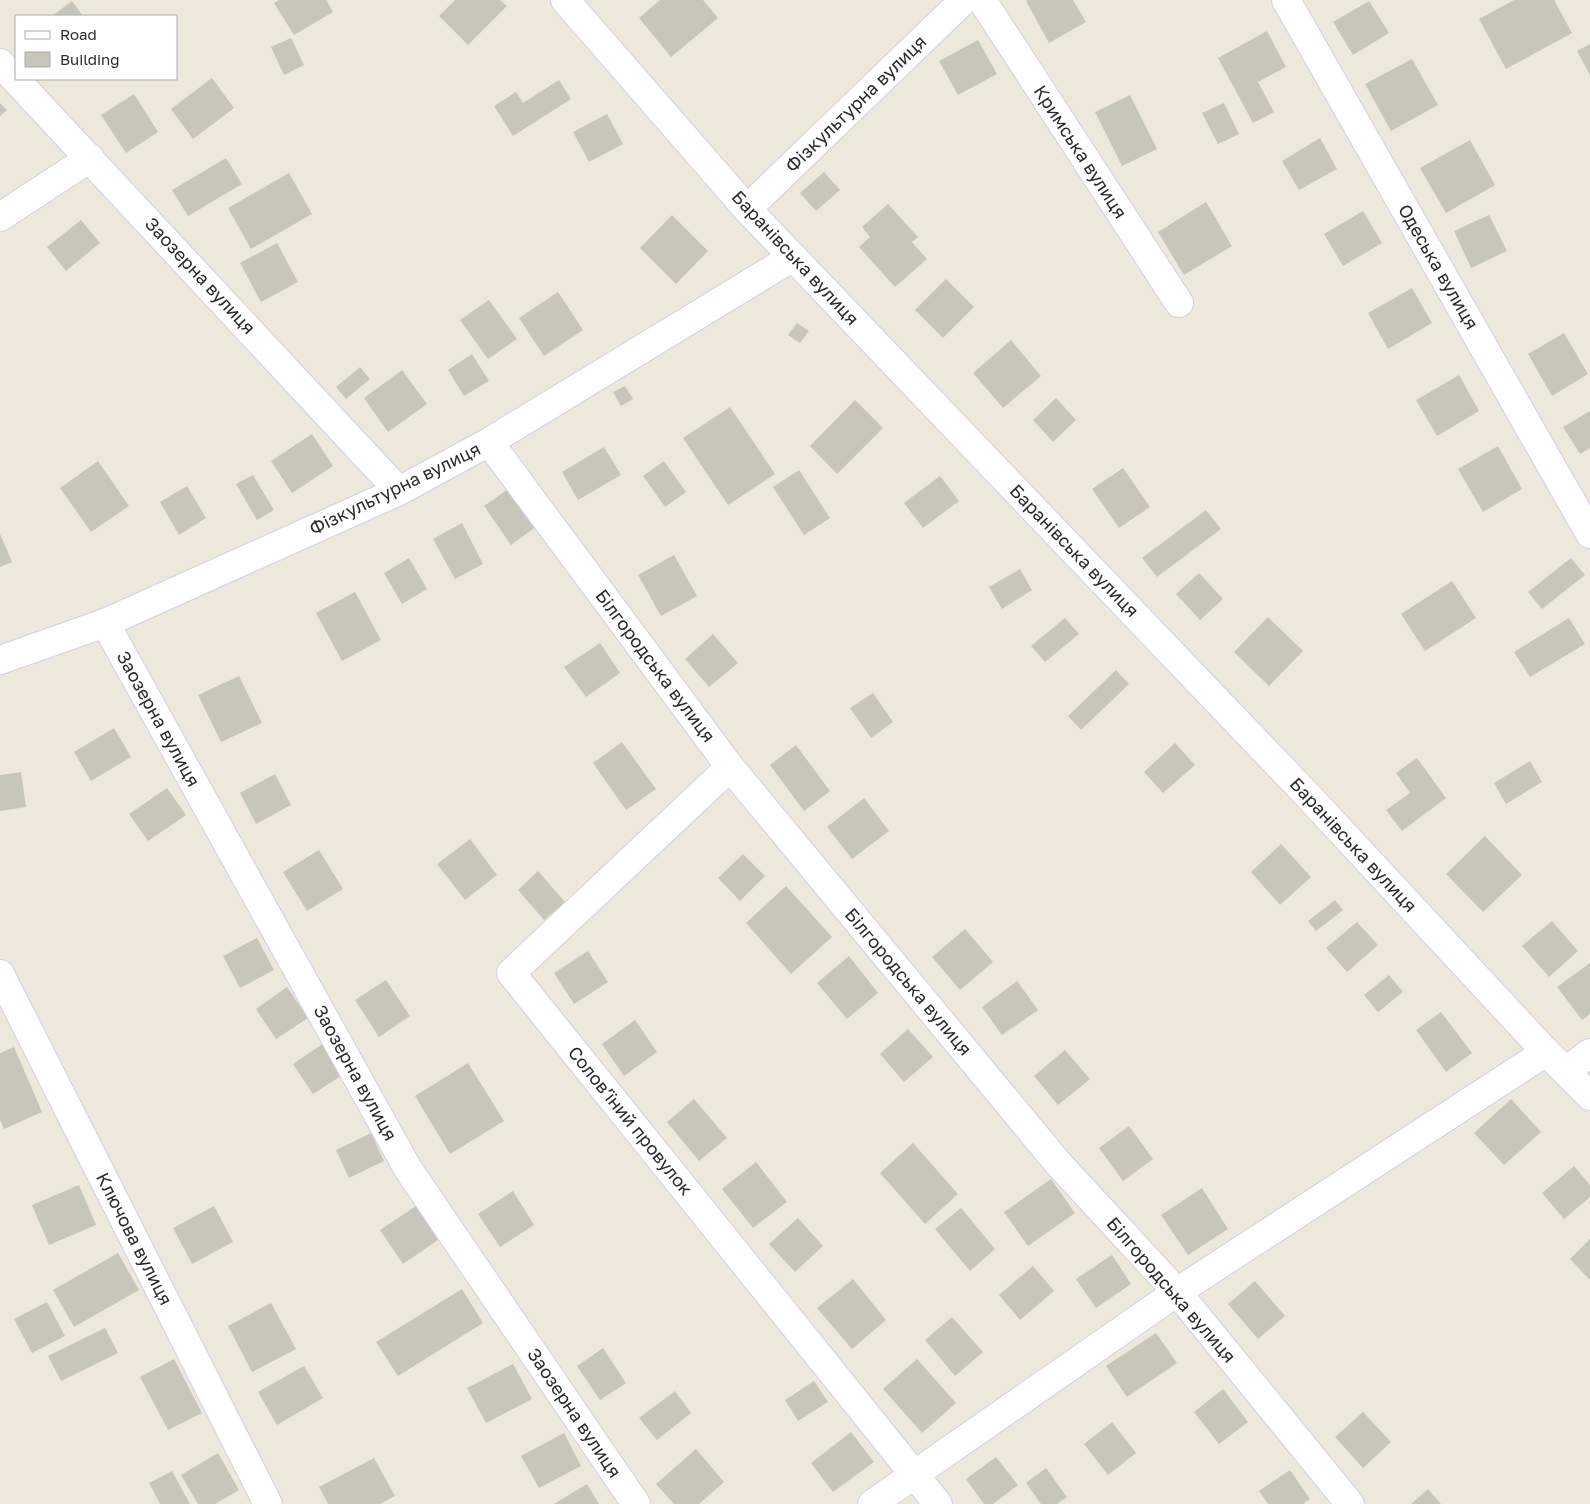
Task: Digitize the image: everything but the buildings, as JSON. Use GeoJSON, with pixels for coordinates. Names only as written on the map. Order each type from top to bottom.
{"type":"FeatureCollection","features":[{"type":"Feature","properties":{"kind":"street","name":"Баранівська вулиця"},"geometry":{"type":"LineString","coordinates":[[565,0],[748,209],[1311,799],[1546,1052],[1590,1096]]}},
{"type":"Feature","properties":{"kind":"street","name":"Фізкультурна вулиця"},"geometry":{"type":"LineString","coordinates":[[748,209],[964,0]]}},
{"type":"Feature","properties":{"kind":"street","name":"Кримська вулиця"},"geometry":{"type":"LineString","coordinates":[[982,0],[1179,303]]}},
{"type":"Feature","properties":{"kind":"street","name":"Одеська вулиця"},"geometry":{"type":"LineString","coordinates":[[1286,0],[1590,534]]}},
{"type":"Feature","properties":{"kind":"street","name":"Заозерна вулиця"},"geometry":{"type":"LineString","coordinates":[[0,63],[15,79]]}},
{"type":"Feature","properties":{"kind":"street","name":"Заозерна вулиця"},"geometry":{"type":"LineString","coordinates":[[16,80],[400,491]]}},
{"type":"Feature","properties":{"kind":"street"},"geometry":{"type":"LineString","coordinates":[[0,217],[90,158]]}},
{"type":"Feature","properties":{"kind":"street","name":"Фізкультурна вулиця"},"geometry":{"type":"LineString","coordinates":[[0,660],[104,623],[400,491],[489,442],[793,257]]}},
{"type":"Feature","properties":{"kind":"street","name":"Білгородська вулиця"},"geometry":{"type":"LineString","coordinates":[[489,442],[730,768],[1057,1162],[1176,1292],[1350,1504]]}},
{"type":"Feature","properties":{"kind":"street","name":"Заозерна вулиця"},"geometry":{"type":"LineString","coordinates":[[104,623],[408,1169],[636,1504]]}},
{"type":"Feature","properties":{"kind":"street","name":"Соловʼїний провулок"},"geometry":{"type":"LineString","coordinates":[[730,768],[511,972],[938,1504]]}},
{"type":"Feature","properties":{"kind":"street","name":"Ключова вулиця"},"geometry":{"type":"LineString","coordinates":[[0,974],[268,1504]]}},
{"type":"Feature","properties":{"kind":"street"},"geometry":{"type":"LineString","coordinates":[[872,1504],[1176,1292],[1546,1052]]}},
{"type":"Feature","properties":{"kind":"street"},"geometry":{"type":"LineString","coordinates":[[1566,1071],[1590,1053]]}}]}
